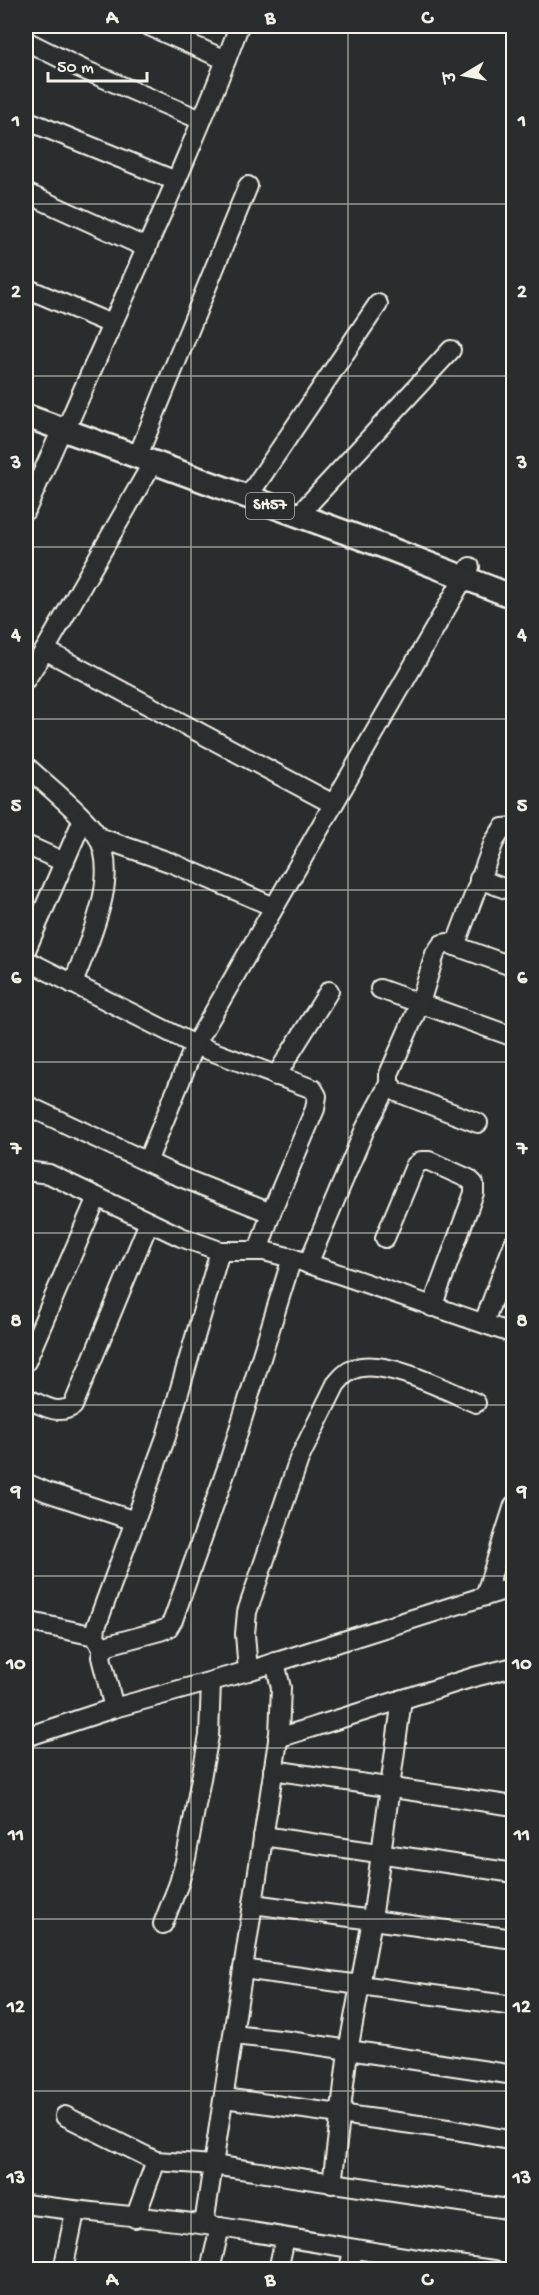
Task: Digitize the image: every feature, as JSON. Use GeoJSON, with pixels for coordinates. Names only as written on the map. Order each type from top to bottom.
{"type":"FeatureCollection","features":[{"type":"Feature","properties":{"kind":"main road","name":"SH57"},"geometry":{"type":"LineString","coordinates":[[26,405],[66,426]]}},
{"type":"Feature","properties":{"kind":"main road","name":"SH57"},"geometry":{"type":"LineString","coordinates":[[26,416],[66,426],[147,455],[380,545],[467,573],[513,584]]}},
{"type":"Feature","properties":{"kind":"main road","name":"SH57"},"geometry":{"type":"LineString","coordinates":[[147,455],[381,533],[513,597]]}},
{"type":"Feature","properties":{"kind":"street"},"geometry":{"type":"LineString","coordinates":[[148,26],[226,60]]}},
{"type":"Feature","properties":{"kind":"street"},"geometry":{"type":"LineString","coordinates":[[26,510],[147,248],[238,26]]}},
{"type":"Feature","properties":{"kind":"street"},"geometry":{"type":"LineString","coordinates":[[26,41],[80,68],[201,120]]}},
{"type":"Feature","properties":{"kind":"street"},"geometry":{"type":"LineString","coordinates":[[26,120],[176,181]]}},
{"type":"Feature","properties":{"kind":"street"},"geometry":{"type":"LineString","coordinates":[[26,679],[45,650],[147,455],[248,186]]}},
{"type":"Feature","properties":{"kind":"street"},"geometry":{"type":"LineString","coordinates":[[26,193],[147,248]]}},
{"type":"Feature","properties":{"kind":"street"},"geometry":{"type":"LineString","coordinates":[[26,288],[111,324]]}},
{"type":"Feature","properties":{"kind":"street"},"geometry":{"type":"LineString","coordinates":[[253,489],[378,304]]}},
{"type":"Feature","properties":{"kind":"street"},"geometry":{"type":"LineString","coordinates":[[306,507],[451,350]]}},
{"type":"Feature","properties":{"kind":"street"},"geometry":{"type":"LineString","coordinates":[[147,1162],[195,1045],[467,573]]}},
{"type":"Feature","properties":{"kind":"street"},"geometry":{"type":"LineString","coordinates":[[45,650],[333,804]]}},
{"type":"Feature","properties":{"kind":"street"},"geometry":{"type":"LineString","coordinates":[[26,766],[83,819],[98,837],[104,856],[106,879],[103,898],[73,984]]}},
{"type":"Feature","properties":{"kind":"street"},"geometry":{"type":"LineString","coordinates":[[26,950],[83,819]]}},
{"type":"Feature","properties":{"kind":"street"},"geometry":{"type":"LineString","coordinates":[[455,946],[479,879],[499,833],[503,828],[513,827]]}},
{"type":"Feature","properties":{"kind":"street"},"geometry":{"type":"LineString","coordinates":[[98,837],[172,863],[274,907]]}},
{"type":"Feature","properties":{"kind":"street"},"geometry":{"type":"LineString","coordinates":[[26,845],[64,862]]}},
{"type":"Feature","properties":{"kind":"street"},"geometry":{"type":"LineString","coordinates":[[479,879],[513,892]]}},
{"type":"Feature","properties":{"kind":"street"},"geometry":{"type":"LineString","coordinates":[[26,1621],[108,1645],[168,1628],[173,1620],[300,1261],[364,1129],[389,1084],[389,1074],[420,1003],[438,947],[447,943],[513,967]]}},
{"type":"Feature","properties":{"kind":"street"},"geometry":{"type":"LineString","coordinates":[[26,960],[195,1045],[313,1089],[317,1096],[315,1109],[271,1212],[258,1251]]}},
{"type":"Feature","properties":{"kind":"street"},"geometry":{"type":"LineString","coordinates":[[380,989],[513,1037]]}},
{"type":"Feature","properties":{"kind":"street"},"geometry":{"type":"LineString","coordinates":[[276,1076],[329,991]]}},
{"type":"Feature","properties":{"kind":"street"},"geometry":{"type":"LineString","coordinates":[[389,1084],[397,1092],[478,1123]]}},
{"type":"Feature","properties":{"kind":"street"},"geometry":{"type":"LineString","coordinates":[[26,1106],[147,1162],[271,1212]]}},
{"type":"Feature","properties":{"kind":"street"},"geometry":{"type":"LineString","coordinates":[[385,1238],[415,1166],[421,1161],[429,1161],[469,1179],[474,1184],[474,1193],[432,1307]]}},
{"type":"Feature","properties":{"kind":"street"},"geometry":{"type":"LineString","coordinates":[[26,1171],[49,1174],[181,1237],[220,1251],[258,1251],[300,1261],[432,1307],[484,1322],[513,1334]]}},
{"type":"Feature","properties":{"kind":"street"},"geometry":{"type":"LineString","coordinates":[[26,1362],[97,1197]]}},
{"type":"Feature","properties":{"kind":"street"},"geometry":{"type":"LineString","coordinates":[[26,1398],[52,1409],[64,1411],[73,1406],[149,1222]]}},
{"type":"Feature","properties":{"kind":"street"},"geometry":{"type":"LineString","coordinates":[[484,1322],[513,1243]]}},
{"type":"Feature","properties":{"kind":"street"},"geometry":{"type":"LineString","coordinates":[[114,1708],[99,1643],[135,1521],[166,1437],[220,1251]]}},
{"type":"Feature","properties":{"kind":"street"},"geometry":{"type":"LineString","coordinates":[[248,1671],[245,1634],[247,1612],[299,1459],[336,1384],[344,1374],[356,1368],[380,1367],[401,1372],[476,1403]]}},
{"type":"Feature","properties":{"kind":"street"},"geometry":{"type":"LineString","coordinates":[[26,1483],[135,1521]]}},
{"type":"Feature","properties":{"kind":"street"},"geometry":{"type":"LineString","coordinates":[[485,1596],[513,1505]]}},
{"type":"Feature","properties":{"kind":"street"},"geometry":{"type":"LineString","coordinates":[[26,1737],[114,1708],[248,1671],[513,1587]]}},
{"type":"Feature","properties":{"kind":"street"},"geometry":{"type":"LineString","coordinates":[[210,2270],[213,2165],[278,1738],[281,1688],[275,1662]]}},
{"type":"Feature","properties":{"kind":"street"},"geometry":{"type":"LineString","coordinates":[[278,1738],[513,1667]]}},
{"type":"Feature","properties":{"kind":"street"},"geometry":{"type":"LineString","coordinates":[[163,1924],[186,1858],[209,1736],[211,1682]]}},
{"type":"Feature","properties":{"kind":"street"},"geometry":{"type":"LineString","coordinates":[[332,2184],[348,2051],[372,1920],[402,1699]]}},
{"type":"Feature","properties":{"kind":"street"},"geometry":{"type":"LineString","coordinates":[[273,1770],[513,1806]]}},
{"type":"Feature","properties":{"kind":"street"},"geometry":{"type":"LineString","coordinates":[[263,1836],[513,1873]]}},
{"type":"Feature","properties":{"kind":"street"},"geometry":{"type":"LineString","coordinates":[[253,1904],[513,1939]]}},
{"type":"Feature","properties":{"kind":"street"},"geometry":{"type":"LineString","coordinates":[[243,1969],[513,2006]]}},
{"type":"Feature","properties":{"kind":"street"},"geometry":{"type":"LineString","coordinates":[[233,2035],[289,2041],[513,2075]]}},
{"type":"Feature","properties":{"kind":"street"},"geometry":{"type":"LineString","coordinates":[[224,2098],[513,2141]]}},
{"type":"Feature","properties":{"kind":"street"},"geometry":{"type":"LineString","coordinates":[[64,2116],[156,2161],[213,2165],[513,2210]]}},
{"type":"Feature","properties":{"kind":"street"},"geometry":{"type":"LineString","coordinates":[[135,2218],[156,2161]]}},
{"type":"Feature","properties":{"kind":"street"},"geometry":{"type":"LineString","coordinates":[[26,2205],[212,2226],[353,2250],[421,2265],[494,2270]]}},
{"type":"Feature","properties":{"kind":"street"},"geometry":{"type":"LineString","coordinates":[[63,2270],[75,2212]]}},
{"type":"Feature","properties":{"kind":"street"},"geometry":{"type":"LineString","coordinates":[[279,2270],[285,2238]]}},
{"type":"Feature","properties":{"kind":"street"},"geometry":{"type":"LineString","coordinates":[[349,2270],[353,2250]]}}]}
